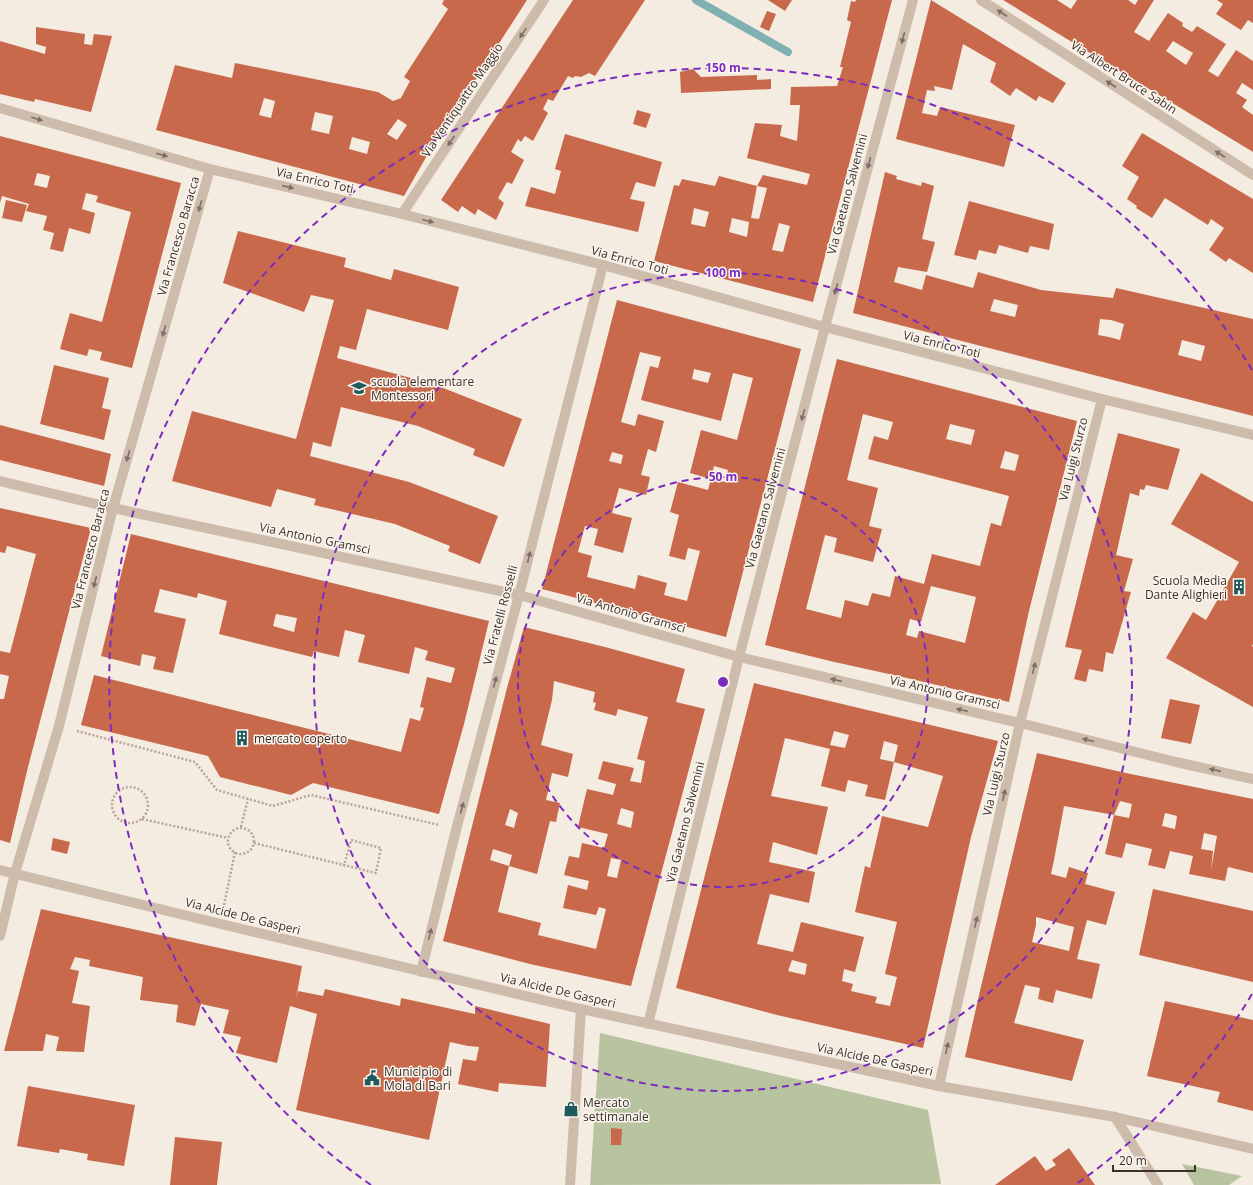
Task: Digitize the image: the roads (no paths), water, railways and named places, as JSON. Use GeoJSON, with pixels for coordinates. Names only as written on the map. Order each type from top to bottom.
{"type":"FeatureCollection","features":[{"type":"Feature","properties":{"kind":"street","name":"Via Ventiquattro Maggio"},"geometry":{"type":"LineString","coordinates":[[402,214],[544,0]]}},
{"type":"Feature","properties":{"kind":"street","name":"Via Gaetano Salvemini"},"geometry":{"type":"LineString","coordinates":[[648,1024],[739,657],[913,0]]}},
{"type":"Feature","properties":{"kind":"street","name":"Via Albert Bruce Sabin"},"geometry":{"type":"LineString","coordinates":[[981,0],[1253,175]]}},
{"type":"Feature","properties":{"kind":"street","name":"Via Enrico Toti"},"geometry":{"type":"LineString","coordinates":[[0,108],[210,169],[402,214],[603,265],[825,328],[1102,399],[1253,435]]}},
{"type":"Feature","properties":{"kind":"street","name":"Via Francesco Baracca"},"geometry":{"type":"LineString","coordinates":[[0,936],[15,873],[59,726],[113,508],[210,169]]}},
{"type":"Feature","properties":{"kind":"street","name":"Via Fratelli Rosselli"},"geometry":{"type":"LineString","coordinates":[[421,972],[456,830],[519,595],[603,265]]}},
{"type":"Feature","properties":{"kind":"street","name":"Via Luigi Sturzo"},"geometry":{"type":"LineString","coordinates":[[938,1086],[1020,723],[1102,399]]}},
{"type":"Feature","properties":{"kind":"street","name":"Via Antonio Gramsci"},"geometry":{"type":"LineString","coordinates":[[0,481],[113,508],[519,595],[739,657],[1020,723],[1176,762],[1253,779]]}},
{"type":"Feature","properties":{"kind":"street","name":"Via Alcide De Gasperi"},"geometry":{"type":"LineString","coordinates":[[0,870],[421,972],[648,1024],[938,1086],[1115,1117],[1253,1149]]}},
{"type":"Feature","properties":{"kind":"street"},"geometry":{"type":"LineString","coordinates":[[570,1185],[581,1009]]}},
{"type":"Feature","properties":{"kind":"street"},"geometry":{"type":"LineString","coordinates":[[1115,1117],[1158,1185]]}},
{"type":"Feature","properties":{"kind":"waterway"},"geometry":{"type":"LineString","coordinates":[[696,0],[788,52]]}},
{"type":"Feature","properties":{"kind":"place","name":"scuola elementare Montessori"},"geometry":{"type":"Point","coordinates":[359,388]}},
{"type":"Feature","properties":{"kind":"place","name":"Scuola Media Dante Alighieri"},"geometry":{"type":"Point","coordinates":[1239,587]}},
{"type":"Feature","properties":{"kind":"place","name":"mercato coperto"},"geometry":{"type":"Point","coordinates":[242,738]}},
{"type":"Feature","properties":{"kind":"place","name":"Municipio di Mola di Bari"},"geometry":{"type":"Point","coordinates":[372,1078]}},
{"type":"Feature","properties":{"kind":"place","name":"Mercato settimanale"},"geometry":{"type":"Point","coordinates":[571,1109]}}]}
